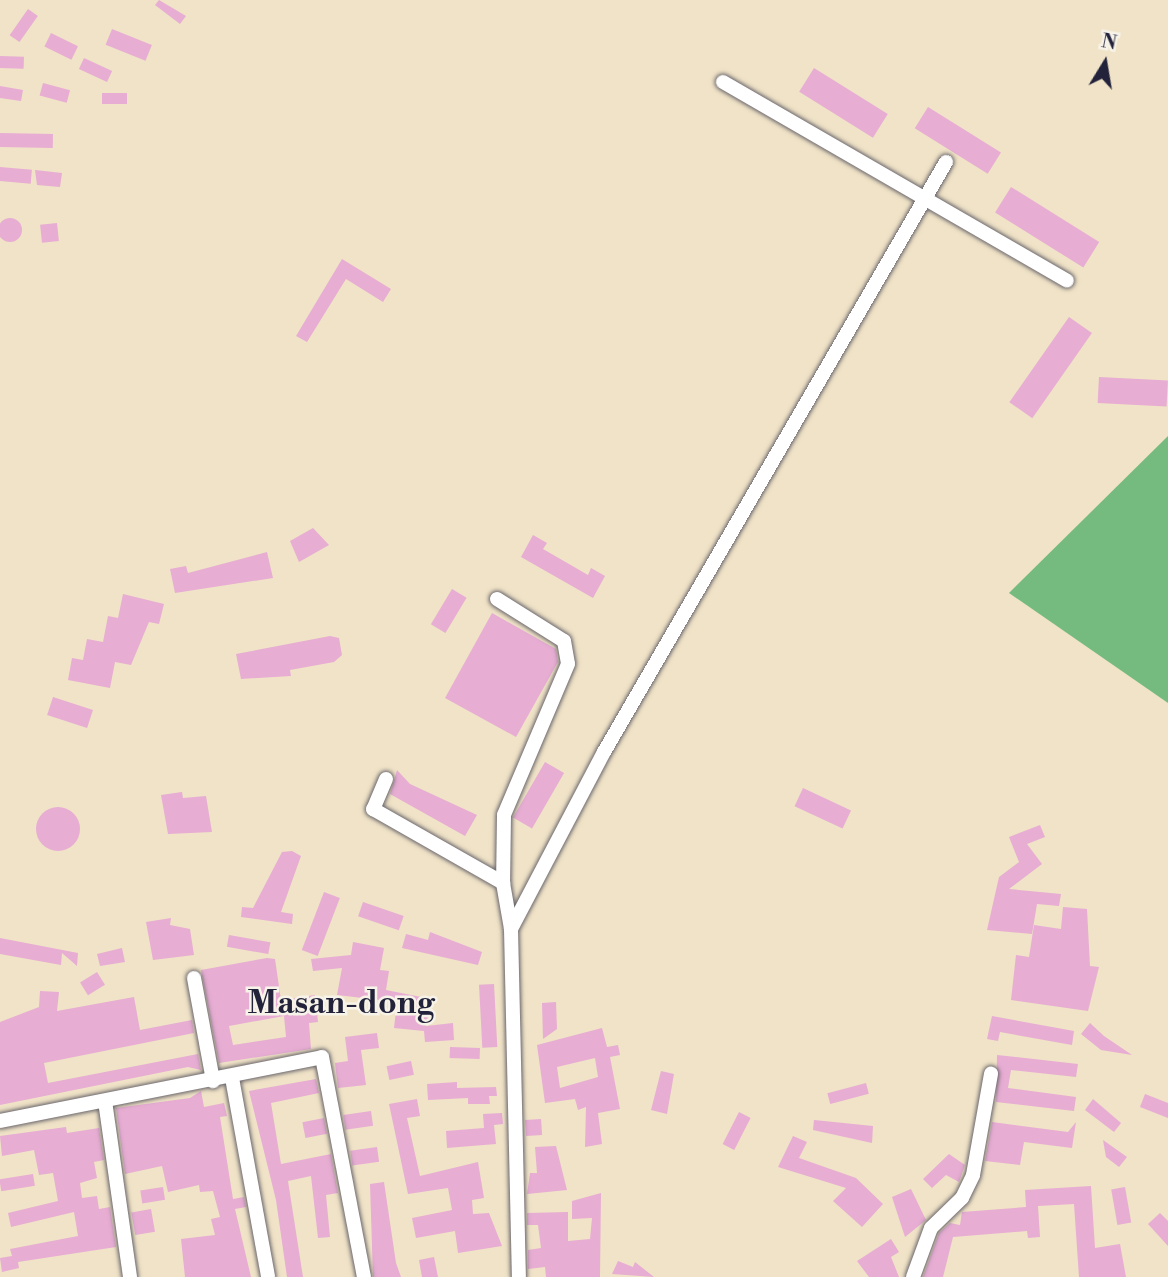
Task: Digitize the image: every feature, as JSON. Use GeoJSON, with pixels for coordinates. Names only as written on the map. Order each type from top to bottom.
{"type":"FeatureCollection","features":[{"type":"Feature","properties":{"kind":"street"},"geometry":{"type":"LineString","coordinates":[[723,82],[1067,281]]}},
{"type":"Feature","properties":{"kind":"street"},"geometry":{"type":"LineString","coordinates":[[511,929],[633,701],[946,162]]}},
{"type":"Feature","properties":{"kind":"street"},"geometry":{"type":"LineString","coordinates":[[497,599],[564,641],[568,664],[504,815],[503,883],[511,929],[519,1277]]}},
{"type":"Feature","properties":{"kind":"street"},"geometry":{"type":"LineString","coordinates":[[386,779],[373,809],[503,883]]}},
{"type":"Feature","properties":{"kind":"street"},"geometry":{"type":"LineString","coordinates":[[194,978],[213,1081]]}},
{"type":"Feature","properties":{"kind":"street"},"geometry":{"type":"LineString","coordinates":[[0,1121],[232,1078],[322,1057],[364,1277]]}},
{"type":"Feature","properties":{"kind":"street"},"geometry":{"type":"LineString","coordinates":[[914,1277],[931,1228],[962,1198],[973,1175],[991,1074]]}},
{"type":"Feature","properties":{"kind":"street"},"geometry":{"type":"LineString","coordinates":[[232,1078],[268,1277]]}},
{"type":"Feature","properties":{"kind":"street"},"geometry":{"type":"LineString","coordinates":[[105,1101],[130,1277]]}},
{"type":"Feature","properties":{"kind":"green space"},"geometry":{"type":"Polygon","coordinates":[[[1168,436],[1168,703],[1009,593],[1168,436]]]}},
{"type":"Feature","properties":{"kind":"building"},"geometry":{"type":"Polygon","coordinates":[[[159,0],[186,16],[180,24],[155,5],[159,0]]]}},
{"type":"Feature","properties":{"kind":"building"},"geometry":{"type":"Polygon","coordinates":[[[28,9],[38,16],[19,42],[10,35],[28,9]]]}},
{"type":"Feature","properties":{"kind":"building"},"geometry":{"type":"Polygon","coordinates":[[[112,29],[152,45],[146,61],[106,45],[112,29]]]}},
{"type":"Feature","properties":{"kind":"building"},"geometry":{"type":"Polygon","coordinates":[[[51,33],[78,46],[71,60],[44,46],[51,33]]]}},
{"type":"Feature","properties":{"kind":"building"},"geometry":{"type":"Polygon","coordinates":[[[0,56],[24,57],[24,69],[0,68],[0,56]]]}},
{"type":"Feature","properties":{"kind":"building"},"geometry":{"type":"Polygon","coordinates":[[[84,58],[112,71],[107,82],[79,69],[84,58]]]}},
{"type":"Feature","properties":{"kind":"building"},"geometry":{"type":"Polygon","coordinates":[[[814,68],[888,114],[873,138],[799,92],[814,68]]]}},
{"type":"Feature","properties":{"kind":"building"},"geometry":{"type":"Polygon","coordinates":[[[43,83],[70,90],[67,103],[40,96],[43,83]]]}},
{"type":"Feature","properties":{"kind":"building"},"geometry":{"type":"Polygon","coordinates":[[[0,86],[23,90],[21,101],[0,98],[0,86]]]}},
{"type":"Feature","properties":{"kind":"building"},"geometry":{"type":"Polygon","coordinates":[[[102,93],[127,93],[127,104],[102,104],[102,93]]]}},
{"type":"Feature","properties":{"kind":"building"},"geometry":{"type":"Polygon","coordinates":[[[928,107],[1001,153],[988,174],[915,128],[928,107]]]}},
{"type":"Feature","properties":{"kind":"building"},"geometry":{"type":"Polygon","coordinates":[[[0,133],[53,134],[53,148],[0,147],[0,133]]]}},
{"type":"Feature","properties":{"kind":"building"},"geometry":{"type":"Polygon","coordinates":[[[0,167],[32,170],[31,184],[0,181],[0,167]]]}},
{"type":"Feature","properties":{"kind":"building"},"geometry":{"type":"Polygon","coordinates":[[[35,170],[62,173],[60,187],[37,185],[35,170]]]}},
{"type":"Feature","properties":{"kind":"building"},"geometry":{"type":"Polygon","coordinates":[[[1011,187],[1099,242],[1083,268],[995,212],[1011,187]]]}},
{"type":"Feature","properties":{"kind":"building"},"geometry":{"type":"Polygon","coordinates":[[[10,218],[19,221],[22,230],[19,239],[10,242],[1,239],[-2,230],[1,221],[10,218]]]}},
{"type":"Feature","properties":{"kind":"building"},"geometry":{"type":"Polygon","coordinates":[[[57,223],[59,241],[42,243],[40,225],[57,223]]]}},
{"type":"Feature","properties":{"kind":"building"},"geometry":{"type":"Polygon","coordinates":[[[342,259],[391,289],[383,302],[346,279],[307,342],[296,336],[342,259]]]}},
{"type":"Feature","properties":{"kind":"building"},"geometry":{"type":"Polygon","coordinates":[[[1069,317],[1092,333],[1032,418],[1009,402],[1069,317]]]}},
{"type":"Feature","properties":{"kind":"building"},"geometry":{"type":"Polygon","coordinates":[[[1099,377],[1168,381],[1167,407],[1098,403],[1099,377]]]}},
{"type":"Feature","properties":{"kind":"building"},"geometry":{"type":"Polygon","coordinates":[[[313,528],[329,545],[299,562],[290,541],[313,528]]]}},
{"type":"Feature","properties":{"kind":"building"},"geometry":{"type":"Polygon","coordinates":[[[533,535],[547,543],[543,549],[588,575],[591,568],[605,576],[593,598],[521,557],[533,535]]]}},
{"type":"Feature","properties":{"kind":"building"},"geometry":{"type":"Polygon","coordinates":[[[267,552],[273,578],[175,593],[170,569],[186,566],[188,573],[267,552]]]}},
{"type":"Feature","properties":{"kind":"building"},"geometry":{"type":"Polygon","coordinates":[[[452,589],[467,598],[445,633],[431,624],[452,589]]]}},
{"type":"Feature","properties":{"kind":"building"},"geometry":{"type":"Polygon","coordinates":[[[123,594],[164,604],[159,624],[149,622],[131,665],[115,662],[110,688],[68,680],[72,658],[83,660],[87,639],[103,642],[108,616],[118,618],[123,594]]]}},
{"type":"Feature","properties":{"kind":"building"},"geometry":{"type":"Polygon","coordinates":[[[492,613],[556,649],[558,662],[516,737],[445,698],[492,613]]]}},
{"type":"Feature","properties":{"kind":"building"},"geometry":{"type":"Polygon","coordinates":[[[330,636],[339,638],[342,655],[334,662],[290,670],[291,676],[241,679],[236,654],[330,636]]]}},
{"type":"Feature","properties":{"kind":"building"},"geometry":{"type":"Polygon","coordinates":[[[53,697],[93,710],[87,728],[47,715],[53,697]]]}},
{"type":"Feature","properties":{"kind":"building"},"geometry":{"type":"Polygon","coordinates":[[[545,762],[564,773],[532,828],[513,817],[545,762]]]}},
{"type":"Feature","properties":{"kind":"building"},"geometry":{"type":"Polygon","coordinates":[[[397,770],[410,784],[477,815],[465,836],[390,794],[397,770]]]}},
{"type":"Feature","properties":{"kind":"building"},"geometry":{"type":"Polygon","coordinates":[[[803,788],[851,810],[843,829],[795,806],[803,788]]]}},
{"type":"Feature","properties":{"kind":"building"},"geometry":{"type":"Polygon","coordinates":[[[182,792],[183,798],[206,796],[212,832],[168,834],[161,795],[182,792]]]}},
{"type":"Feature","properties":{"kind":"building"},"geometry":{"type":"Polygon","coordinates":[[[58,807],[67,808],[74,813],[79,820],[79,838],[74,845],[67,850],[58,851],[49,850],[42,845],[37,838],[36,829],[37,820],[42,813],[49,808],[58,807]]]}},
{"type":"Feature","properties":{"kind":"building"},"geometry":{"type":"Polygon","coordinates":[[[1040,825],[1045,837],[1027,844],[1042,864],[1009,889],[1061,894],[1059,906],[1037,904],[1032,934],[987,930],[999,877],[1019,862],[1009,837],[1040,825]]]}},
{"type":"Feature","properties":{"kind":"building"},"geometry":{"type":"Polygon","coordinates":[[[292,851],[301,856],[281,912],[293,914],[292,924],[241,917],[242,907],[253,908],[282,852],[292,851]]]}},
{"type":"Feature","properties":{"kind":"building"},"geometry":{"type":"Polygon","coordinates":[[[324,892],[340,898],[318,956],[302,950],[324,892]]]}},
{"type":"Feature","properties":{"kind":"building"},"geometry":{"type":"Polygon","coordinates":[[[363,902],[404,916],[399,930],[358,916],[363,902]]]}},
{"type":"Feature","properties":{"kind":"building"},"geometry":{"type":"Polygon","coordinates":[[[1063,907],[1087,909],[1090,966],[1099,967],[1088,1011],[1011,1000],[1016,955],[1029,957],[1034,925],[1061,929],[1063,907]]]}},
{"type":"Feature","properties":{"kind":"building"},"geometry":{"type":"Polygon","coordinates":[[[171,918],[170,925],[190,929],[194,955],[153,960],[146,922],[171,918]]]}},
{"type":"Feature","properties":{"kind":"building"},"geometry":{"type":"Polygon","coordinates":[[[430,932],[482,952],[478,965],[402,948],[406,934],[428,940],[430,932]]]}},
{"type":"Feature","properties":{"kind":"building"},"geometry":{"type":"Polygon","coordinates":[[[229,935],[270,942],[268,954],[227,947],[229,935]]]}},
{"type":"Feature","properties":{"kind":"building"},"geometry":{"type":"Polygon","coordinates":[[[0,938],[78,953],[77,966],[62,953],[61,965],[0,954],[0,938]]]}},
{"type":"Feature","properties":{"kind":"building"},"geometry":{"type":"Polygon","coordinates":[[[353,942],[384,948],[380,970],[389,971],[386,990],[431,999],[426,1026],[453,1023],[454,1040],[425,1042],[424,1031],[394,1028],[397,1002],[337,995],[342,968],[313,971],[311,959],[351,955],[353,942]]]}},
{"type":"Feature","properties":{"kind":"building"},"geometry":{"type":"Polygon","coordinates":[[[122,948],[125,962],[100,966],[97,954],[122,948]]]}},
{"type":"Feature","properties":{"kind":"building"},"geometry":{"type":"Polygon","coordinates":[[[267,958],[275,959],[281,1000],[315,995],[318,1022],[309,1023],[311,1049],[219,1063],[201,970],[267,958]],[[284,1016],[229,1026],[233,1045],[286,1037],[284,1016]]]}},
{"type":"Feature","properties":{"kind":"building"},"geometry":{"type":"Polygon","coordinates":[[[97,972],[105,985],[88,995],[80,983],[97,972]]]}},
{"type":"Feature","properties":{"kind":"building"},"geometry":{"type":"Polygon","coordinates":[[[494,984],[497,1047],[482,1048],[479,985],[494,984]]]}},
{"type":"Feature","properties":{"kind":"building"},"geometry":{"type":"Polygon","coordinates":[[[40,991],[59,992],[57,1011],[134,997],[140,1030],[192,1020],[194,1033],[44,1063],[48,1083],[198,1054],[201,1070],[188,1067],[0,1105],[0,1022],[39,1007],[40,991]]]}},
{"type":"Feature","properties":{"kind":"building"},"geometry":{"type":"Polygon","coordinates":[[[556,1002],[557,1029],[543,1039],[542,1003],[556,1002]]]}},
{"type":"Feature","properties":{"kind":"building"},"geometry":{"type":"Polygon","coordinates":[[[992,1016],[1074,1031],[1072,1045],[1000,1032],[998,1041],[987,1039],[992,1016]]]}},
{"type":"Feature","properties":{"kind":"building"},"geometry":{"type":"Polygon","coordinates":[[[1090,1023],[1132,1055],[1101,1050],[1081,1034],[1090,1023]]]}},
{"type":"Feature","properties":{"kind":"building"},"geometry":{"type":"Polygon","coordinates":[[[602,1028],[607,1047],[618,1045],[620,1055],[610,1057],[620,1109],[598,1113],[602,1144],[585,1147],[586,1107],[578,1110],[575,1099],[545,1103],[537,1045],[602,1028]],[[595,1058],[557,1067],[560,1088],[598,1077],[595,1058]]]}},
{"type":"Feature","properties":{"kind":"building"},"geometry":{"type":"Polygon","coordinates":[[[377,1033],[379,1048],[361,1050],[366,1085],[338,1088],[335,1063],[348,1061],[345,1037],[377,1033]]]}},
{"type":"Feature","properties":{"kind":"building"},"geometry":{"type":"Polygon","coordinates":[[[450,1047],[480,1048],[480,1059],[450,1058],[450,1047]]]}},
{"type":"Feature","properties":{"kind":"building"},"geometry":{"type":"Polygon","coordinates":[[[997,1055],[1078,1064],[1076,1077],[1011,1070],[1008,1088],[1076,1097],[1074,1111],[996,1102],[997,1055]]]}},
{"type":"Feature","properties":{"kind":"building"},"geometry":{"type":"Polygon","coordinates":[[[411,1061],[414,1075],[389,1080],[387,1066],[411,1061]]]}},
{"type":"Feature","properties":{"kind":"building"},"geometry":{"type":"Polygon","coordinates":[[[661,1071],[674,1074],[667,1114],[651,1110],[661,1071]]]}},
{"type":"Feature","properties":{"kind":"building"},"geometry":{"type":"Polygon","coordinates":[[[316,1079],[319,1093],[271,1103],[281,1164],[331,1154],[338,1193],[326,1195],[330,1237],[318,1238],[311,1176],[288,1181],[303,1277],[287,1277],[276,1200],[249,1091],[316,1079]]]}},
{"type":"Feature","properties":{"kind":"building"},"geometry":{"type":"Polygon","coordinates":[[[457,1082],[457,1088],[496,1087],[497,1096],[489,1096],[490,1104],[468,1104],[468,1098],[428,1100],[427,1084],[457,1082]]]}},
{"type":"Feature","properties":{"kind":"building"},"geometry":{"type":"Polygon","coordinates":[[[866,1083],[869,1094],[830,1104],[827,1093],[866,1083]]]}},
{"type":"Feature","properties":{"kind":"building"},"geometry":{"type":"Polygon","coordinates":[[[201,1091],[204,1107],[224,1103],[227,1116],[220,1117],[233,1199],[244,1197],[246,1207],[235,1209],[251,1277],[185,1277],[181,1239],[215,1235],[211,1219],[220,1217],[213,1191],[200,1192],[199,1185],[168,1192],[162,1166],[125,1174],[116,1108],[190,1098],[201,1091]]]}},
{"type":"Feature","properties":{"kind":"building"},"geometry":{"type":"Polygon","coordinates":[[[1145,1094],[1168,1103],[1168,1118],[1140,1107],[1145,1094]]]}},
{"type":"Feature","properties":{"kind":"building"},"geometry":{"type":"Polygon","coordinates":[[[417,1099],[420,1116],[407,1118],[420,1176],[478,1162],[484,1198],[472,1200],[473,1214],[489,1213],[502,1246],[458,1253],[455,1231],[416,1238],[412,1218],[452,1210],[448,1188],[408,1194],[389,1104],[417,1099]]]}},
{"type":"Feature","properties":{"kind":"building"},"geometry":{"type":"Polygon","coordinates":[[[1093,1099],[1121,1123],[1114,1132],[1085,1110],[1093,1099]]]}},
{"type":"Feature","properties":{"kind":"building"},"geometry":{"type":"Polygon","coordinates":[[[371,1111],[373,1126],[345,1130],[343,1115],[371,1111]]]}},
{"type":"Feature","properties":{"kind":"building"},"geometry":{"type":"Polygon","coordinates":[[[739,1112],[751,1118],[734,1150],[723,1144],[739,1112]]]}},
{"type":"Feature","properties":{"kind":"building"},"geometry":{"type":"Polygon","coordinates":[[[502,1113],[503,1124],[494,1125],[496,1144],[447,1148],[446,1131],[484,1128],[483,1114],[502,1113]]]}},
{"type":"Feature","properties":{"kind":"building"},"geometry":{"type":"Polygon","coordinates":[[[324,1118],[327,1134],[305,1138],[302,1122],[324,1118]]]}},
{"type":"Feature","properties":{"kind":"building"},"geometry":{"type":"Polygon","coordinates":[[[541,1119],[542,1135],[526,1136],[525,1120],[541,1119]]]}},
{"type":"Feature","properties":{"kind":"building"},"geometry":{"type":"Polygon","coordinates":[[[814,1120],[873,1126],[872,1143],[813,1130],[814,1120]]]}},
{"type":"Feature","properties":{"kind":"building"},"geometry":{"type":"Polygon","coordinates":[[[992,1122],[1068,1132],[1076,1122],[1072,1148],[1024,1142],[1020,1165],[985,1161],[992,1122]]]}},
{"type":"Feature","properties":{"kind":"building"},"geometry":{"type":"Polygon","coordinates":[[[66,1127],[67,1133],[99,1128],[104,1160],[94,1162],[97,1178],[80,1183],[82,1198],[97,1196],[99,1209],[110,1207],[116,1247],[18,1262],[19,1268],[2,1272],[0,1258],[12,1256],[10,1249],[78,1236],[74,1212],[11,1227],[8,1213],[58,1201],[53,1173],[39,1175],[34,1150],[2,1156],[0,1136],[66,1127]]]}},
{"type":"Feature","properties":{"kind":"building"},"geometry":{"type":"Polygon","coordinates":[[[793,1136],[807,1142],[799,1158],[856,1178],[883,1204],[862,1227],[833,1201],[846,1188],[778,1167],[793,1136]]]}},
{"type":"Feature","properties":{"kind":"building"},"geometry":{"type":"Polygon","coordinates":[[[1103,1140],[1127,1157],[1119,1167],[1106,1157],[1103,1140]]]}},
{"type":"Feature","properties":{"kind":"building"},"geometry":{"type":"Polygon","coordinates":[[[556,1146],[567,1190],[527,1194],[530,1173],[537,1173],[535,1147],[556,1146]]]}},
{"type":"Feature","properties":{"kind":"building"},"geometry":{"type":"Polygon","coordinates":[[[377,1147],[379,1162],[352,1166],[350,1151],[377,1147]]]}},
{"type":"Feature","properties":{"kind":"building"},"geometry":{"type":"Polygon","coordinates":[[[949,1154],[965,1165],[959,1182],[946,1175],[932,1188],[923,1179],[949,1154]]]}},
{"type":"Feature","properties":{"kind":"building"},"geometry":{"type":"Polygon","coordinates":[[[33,1174],[35,1186],[1,1191],[0,1179],[33,1174]]]}},
{"type":"Feature","properties":{"kind":"building"},"geometry":{"type":"Polygon","coordinates":[[[384,1182],[396,1263],[401,1277],[373,1277],[370,1184],[384,1182]]]}},
{"type":"Feature","properties":{"kind":"building"},"geometry":{"type":"Polygon","coordinates":[[[1091,1186],[1095,1248],[1120,1244],[1126,1277],[1079,1277],[1074,1204],[1038,1206],[1040,1237],[1028,1238],[1027,1231],[953,1237],[943,1277],[923,1277],[939,1233],[950,1223],[960,1225],[962,1212],[1026,1207],[1025,1190],[1091,1186]]]}},
{"type":"Feature","properties":{"kind":"building"},"geometry":{"type":"Polygon","coordinates":[[[163,1187],[165,1200],[142,1203],[140,1191],[163,1187]]]}},
{"type":"Feature","properties":{"kind":"building"},"geometry":{"type":"Polygon","coordinates":[[[1125,1187],[1131,1222],[1117,1225],[1111,1189],[1125,1187]]]}},
{"type":"Feature","properties":{"kind":"building"},"geometry":{"type":"Polygon","coordinates":[[[911,1189],[926,1220],[905,1237],[892,1197],[911,1189]]]}},
{"type":"Feature","properties":{"kind":"building"},"geometry":{"type":"Polygon","coordinates":[[[601,1193],[600,1277],[546,1277],[545,1267],[528,1269],[528,1250],[541,1248],[538,1225],[527,1225],[527,1213],[568,1212],[568,1241],[590,1239],[592,1218],[572,1219],[572,1201],[601,1193]]]}},
{"type":"Feature","properties":{"kind":"building"},"geometry":{"type":"Polygon","coordinates":[[[151,1209],[155,1232],[135,1235],[131,1212],[151,1209]]]}},
{"type":"Feature","properties":{"kind":"building"},"geometry":{"type":"Polygon","coordinates":[[[1160,1213],[1168,1221],[1168,1246],[1148,1224],[1160,1213]]]}},
{"type":"Feature","properties":{"kind":"building"},"geometry":{"type":"Polygon","coordinates":[[[891,1239],[899,1252],[891,1257],[899,1277],[869,1277],[857,1261],[891,1239]]]}},
{"type":"Feature","properties":{"kind":"building"},"geometry":{"type":"Polygon","coordinates":[[[434,1257],[438,1277],[422,1277],[419,1260],[434,1257]]]}},
{"type":"Feature","properties":{"kind":"building"},"geometry":{"type":"Polygon","coordinates":[[[618,1261],[633,1267],[635,1262],[654,1277],[612,1274],[618,1261]]]}},
{"type":"Feature","properties":{"kind":"district","name":"Masan-dong"},"geometry":{"type":"Point","coordinates":[341,1003]}}]}
